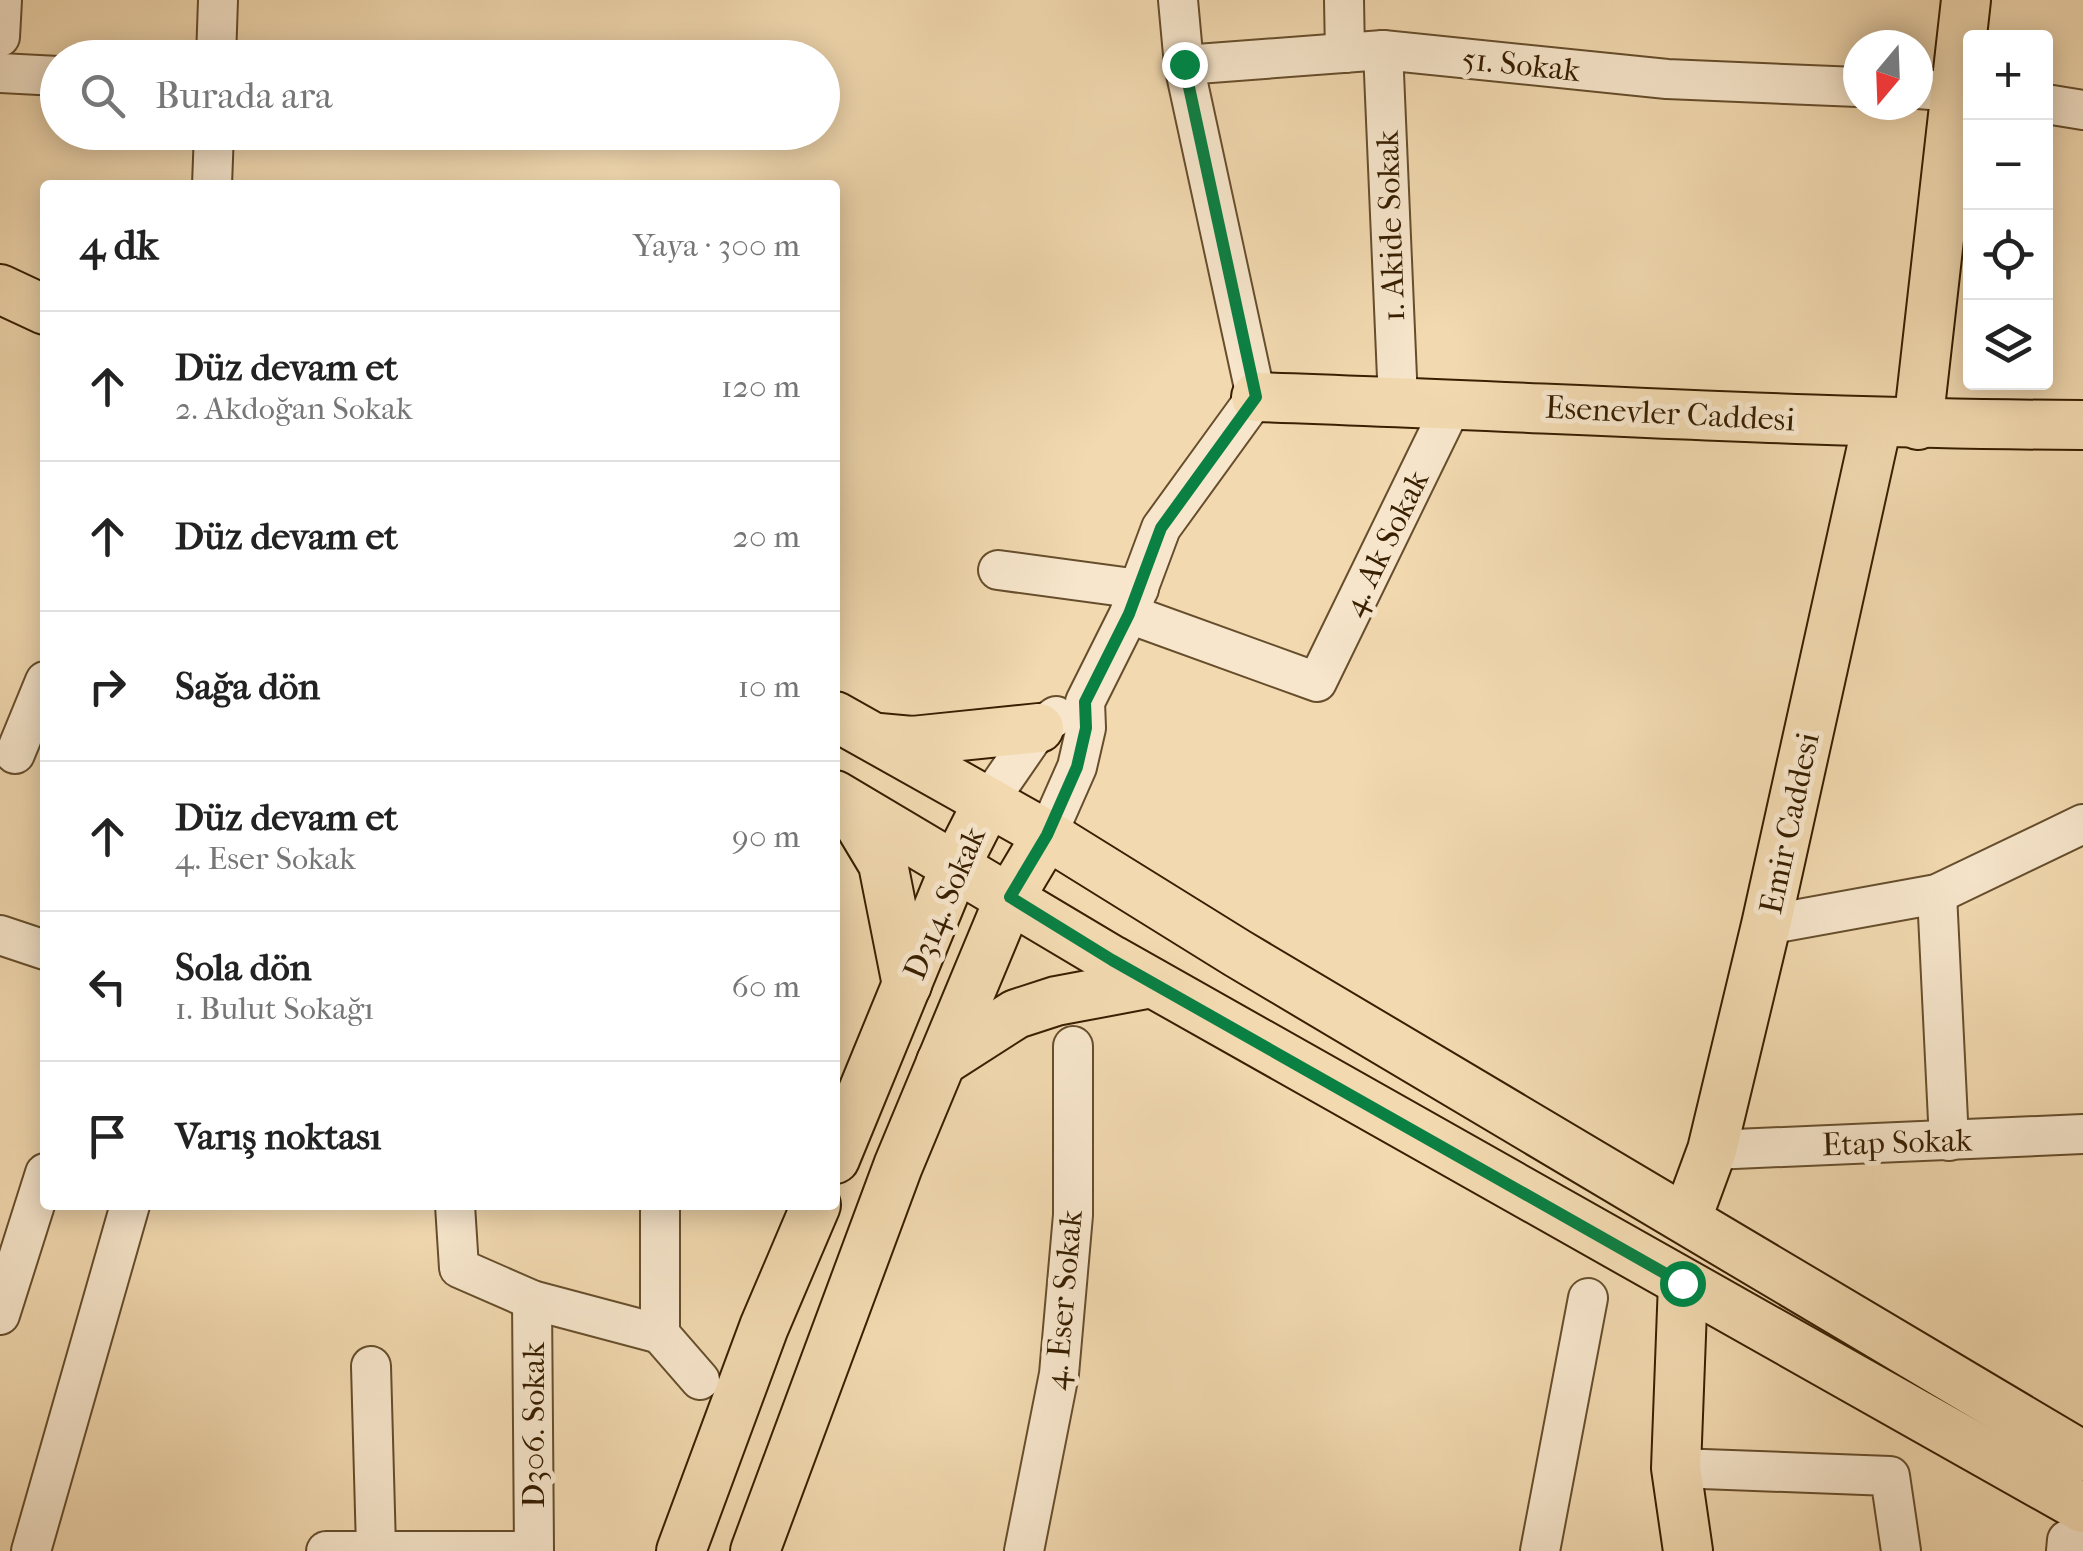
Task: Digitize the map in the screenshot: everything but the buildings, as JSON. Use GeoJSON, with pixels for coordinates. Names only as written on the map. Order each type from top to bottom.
{"type":"FeatureCollection","features":[{"type":"Feature","properties":{"kind":"main road","name":"Emir Caddesi"},"geometry":{"type":"LineString","coordinates":[[1687,1218],[1712,1150],[1766,925],[1898,425],[1966,0]]}},
{"type":"Feature","properties":{"kind":"main road"},"geometry":{"type":"LineString","coordinates":[[0,289],[40,308]]}},
{"type":"Feature","properties":{"kind":"main road","name":"Esenevler Caddesi"},"geometry":{"type":"LineString","coordinates":[[1256,397],[1898,425],[2083,425]]}},
{"type":"Feature","properties":{"kind":"main road"},"geometry":{"type":"LineString","coordinates":[[854,727],[912,741],[1039,728]]}},
{"type":"Feature","properties":{"kind":"main road"},"geometry":{"type":"LineString","coordinates":[[854,727],[1047,835],[1237,953],[2083,1456]]}},
{"type":"Feature","properties":{"kind":"main road"},"geometry":{"type":"LineString","coordinates":[[840,798],[1132,972],[1682,1283],[2072,1533]]}},
{"type":"Feature","properties":{"kind":"main road"},"geometry":{"type":"LineString","coordinates":[[840,798],[883,864],[904,996]]}},
{"type":"Feature","properties":{"kind":"main road","name":"D314. Sokak"},"geometry":{"type":"LineString","coordinates":[[840,1147],[955,867],[988,802]]}},
{"type":"Feature","properties":{"kind":"main road"},"geometry":{"type":"LineString","coordinates":[[754,1551],[942,1062],[1010,897],[1047,835]]}},
{"type":"Feature","properties":{"kind":"main road"},"geometry":{"type":"LineString","coordinates":[[942,1062],[1016,1014],[1132,972]]}},
{"type":"Feature","properties":{"kind":"main road"},"geometry":{"type":"LineString","coordinates":[[682,1551],[764,1327],[814,1210]]}},
{"type":"Feature","properties":{"kind":"main road"},"geometry":{"type":"LineString","coordinates":[[1682,1283],[1676,1468],[1688,1551]]}},
{"type":"Feature","properties":{"kind":"street"},"geometry":{"type":"LineString","coordinates":[[0,37],[2,0]]}},
{"type":"Feature","properties":{"kind":"street"},"geometry":{"type":"LineString","coordinates":[[217,40],[218,0]]}},
{"type":"Feature","properties":{"kind":"street"},"geometry":{"type":"LineString","coordinates":[[1047,835],[1077,767],[1086,728],[1085,702],[1134,602],[1161,528],[1256,397],[1184,64],[1178,0]]}},
{"type":"Feature","properties":{"kind":"street"},"geometry":{"type":"LineString","coordinates":[[1344,0],[1345,53]]}},
{"type":"Feature","properties":{"kind":"street","name":"51. Sokak"},"geometry":{"type":"LineString","coordinates":[[1184,64],[1383,50],[1667,79],[1843,86]]}},
{"type":"Feature","properties":{"kind":"street","name":"1. Akide Sokak"},"geometry":{"type":"LineString","coordinates":[[1383,50],[1398,402]]}},
{"type":"Feature","properties":{"kind":"street"},"geometry":{"type":"LineString","coordinates":[[0,73],[40,75]]}},
{"type":"Feature","properties":{"kind":"street"},"geometry":{"type":"LineString","coordinates":[[2053,105],[2083,110]]}},
{"type":"Feature","properties":{"kind":"street"},"geometry":{"type":"LineString","coordinates":[[212,180],[213,150]]}},
{"type":"Feature","properties":{"kind":"street","name":"4. Ak Sokak"},"geometry":{"type":"LineString","coordinates":[[1134,602],[1317,682],[1453,403]]}},
{"type":"Feature","properties":{"kind":"street"},"geometry":{"type":"LineString","coordinates":[[998,570],[1134,602]]}},
{"type":"Feature","properties":{"kind":"street"},"geometry":{"type":"LineString","coordinates":[[20,756],[40,696]]}},
{"type":"Feature","properties":{"kind":"street"},"geometry":{"type":"LineString","coordinates":[[988,802],[1039,728],[1085,702]]}},
{"type":"Feature","properties":{"kind":"street"},"geometry":{"type":"LineString","coordinates":[[1766,925],[1937,894],[2083,824]]}},
{"type":"Feature","properties":{"kind":"street"},"geometry":{"type":"LineString","coordinates":[[1937,894],[1949,1141]]}},
{"type":"Feature","properties":{"kind":"street"},"geometry":{"type":"LineString","coordinates":[[0,935],[40,948]]}},
{"type":"Feature","properties":{"kind":"street","name":"4. Eser Sokak"},"geometry":{"type":"LineString","coordinates":[[1024,1551],[1059,1374],[1072,1215],[1073,1046]]}},
{"type":"Feature","properties":{"kind":"street","name":"Etap Sokak"},"geometry":{"type":"LineString","coordinates":[[1712,1150],[2083,1134]]}},
{"type":"Feature","properties":{"kind":"street"},"geometry":{"type":"LineString","coordinates":[[0,1315],[40,1189]]}},
{"type":"Feature","properties":{"kind":"street"},"geometry":{"type":"LineString","coordinates":[[31,1551],[129,1210]]}},
{"type":"Feature","properties":{"kind":"street"},"geometry":{"type":"LineString","coordinates":[[455,1210],[458,1268],[532,1300],[660,1334],[700,1380]]}},
{"type":"Feature","properties":{"kind":"street"},"geometry":{"type":"LineString","coordinates":[[660,1210],[660,1334]]}},
{"type":"Feature","properties":{"kind":"street"},"geometry":{"type":"LineString","coordinates":[[1540,1551],[1588,1298]]}},
{"type":"Feature","properties":{"kind":"street","name":"D306. Sokak"},"geometry":{"type":"LineString","coordinates":[[532,1300],[534,1551]]}},
{"type":"Feature","properties":{"kind":"street"},"geometry":{"type":"LineString","coordinates":[[371,1366],[376,1548]]}},
{"type":"Feature","properties":{"kind":"street"},"geometry":{"type":"LineString","coordinates":[[1676,1468],[1890,1476],[1902,1551]]}},
{"type":"Feature","properties":{"kind":"street"},"geometry":{"type":"LineString","coordinates":[[326,1551],[524,1551]]}},
{"type":"Feature","properties":{"kind":"route"},"geometry":{"type":"LineString","coordinates":[[1184,64],[1256,397],[1161,528],[1129,614],[1085,702],[1086,728],[1077,767],[1047,835],[1010,897],[1066,934],[1682,1283]]}}]}
